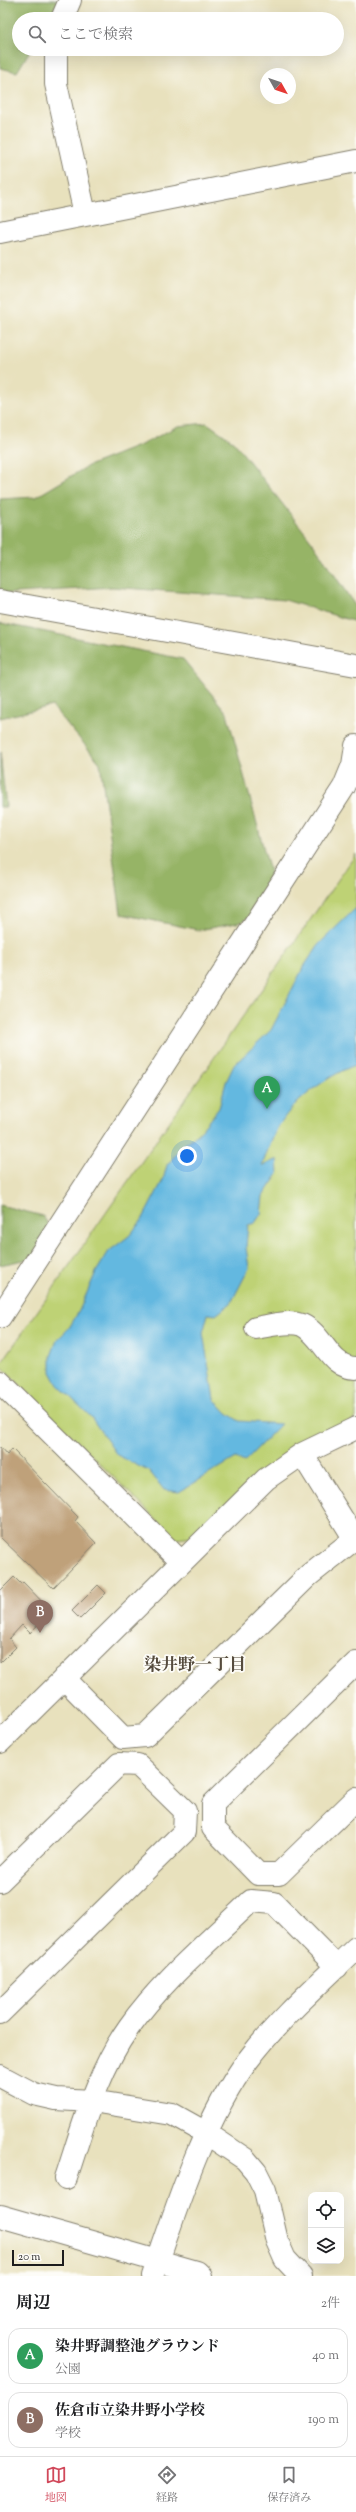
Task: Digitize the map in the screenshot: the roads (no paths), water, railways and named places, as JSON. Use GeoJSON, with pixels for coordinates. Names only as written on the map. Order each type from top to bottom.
{"type":"FeatureCollection","features":[{"type":"Feature","properties":{"kind":"street"},"geometry":{"type":"LineString","coordinates":[[65,12],[70,0]]}},
{"type":"Feature","properties":{"kind":"street"},"geometry":{"type":"LineString","coordinates":[[56,56],[56,84],[85,214]]}},
{"type":"Feature","properties":{"kind":"street"},"geometry":{"type":"LineString","coordinates":[[0,232],[356,161]]}},
{"type":"Feature","properties":{"kind":"street"},"geometry":{"type":"LineString","coordinates":[[0,601],[356,665]]}},
{"type":"Feature","properties":{"kind":"street"},"geometry":{"type":"LineString","coordinates":[[0,1317],[344,787],[353,765],[356,746]]}},
{"type":"Feature","properties":{"kind":"street"},"geometry":{"type":"LineString","coordinates":[[256,1328],[289,1323],[302,1325],[313,1333],[336,1361],[356,1368]]}},
{"type":"Feature","properties":{"kind":"street"},"geometry":{"type":"LineString","coordinates":[[0,1382],[181,1562]]}},
{"type":"Feature","properties":{"kind":"street"},"geometry":{"type":"LineString","coordinates":[[0,1742],[266,1479],[302,1454],[356,1428]]}},
{"type":"Feature","properties":{"kind":"street"},"geometry":{"type":"LineString","coordinates":[[64,1678],[123,1738],[145,1736],[309,1575],[355,1539],[302,1454]]}},
{"type":"Feature","properties":{"kind":"street"},"geometry":{"type":"LineString","coordinates":[[356,1663],[213,1804],[212,1828],[258,1874],[279,1874],[356,1799]]}},
{"type":"Feature","properties":{"kind":"street"},"geometry":{"type":"LineString","coordinates":[[0,1881],[118,1764],[138,1765],[185,1811],[184,1832],[0,2013]]}},
{"type":"Feature","properties":{"kind":"street"},"geometry":{"type":"LineString","coordinates":[[66,2178],[92,2101],[108,2062],[129,2028],[156,1994],[252,1901],[274,1903],[337,1967]]}},
{"type":"Feature","properties":{"kind":"street"},"geometry":{"type":"LineString","coordinates":[[155,2269],[206,2133],[233,2083],[248,2060],[270,2035],[356,1948]]}},
{"type":"Feature","properties":{"kind":"street"},"geometry":{"type":"LineString","coordinates":[[0,2076],[34,2094],[56,2099],[92,2101],[172,2114],[206,2133],[245,2159],[256,2172],[265,2190],[277,2241],[282,2253],[285,2259],[301,2276]]}},
{"type":"Feature","properties":{"kind":"street"},"geometry":{"type":"LineString","coordinates":[[0,2216],[155,2269],[197,2272],[201,2276]]}},
{"type":"Feature","properties":{"kind":"water"},"geometry":{"type":"Polygon","coordinates":[[[356,908],[356,1065],[326,1080],[316,1087],[290,1110],[280,1123],[271,1141],[262,1166],[277,1159],[278,1174],[263,1196],[261,1214],[255,1223],[248,1225],[246,1247],[249,1268],[231,1303],[216,1315],[208,1314],[203,1333],[214,1399],[227,1413],[239,1421],[281,1424],[244,1462],[236,1458],[179,1492],[164,1490],[150,1472],[117,1455],[91,1417],[58,1385],[51,1372],[51,1356],[57,1340],[69,1328],[79,1311],[96,1272],[109,1251],[129,1236],[142,1220],[163,1180],[167,1165],[185,1144],[198,1134],[219,1108],[226,1082],[234,1065],[271,1030],[303,968],[319,944],[356,908]]]}},
{"type":"Feature","properties":{"kind":"place","name":"染井野調整池グラウンド"},"geometry":{"type":"Point","coordinates":[267,1109]}},
{"type":"Feature","properties":{"kind":"place","name":"佐倉市立染井野小学校"},"geometry":{"type":"Point","coordinates":[40,1633]}},
{"type":"Feature","properties":{"kind":"district","name":"染井野一丁目"},"geometry":{"type":"Point","coordinates":[195,1664]}}]}
